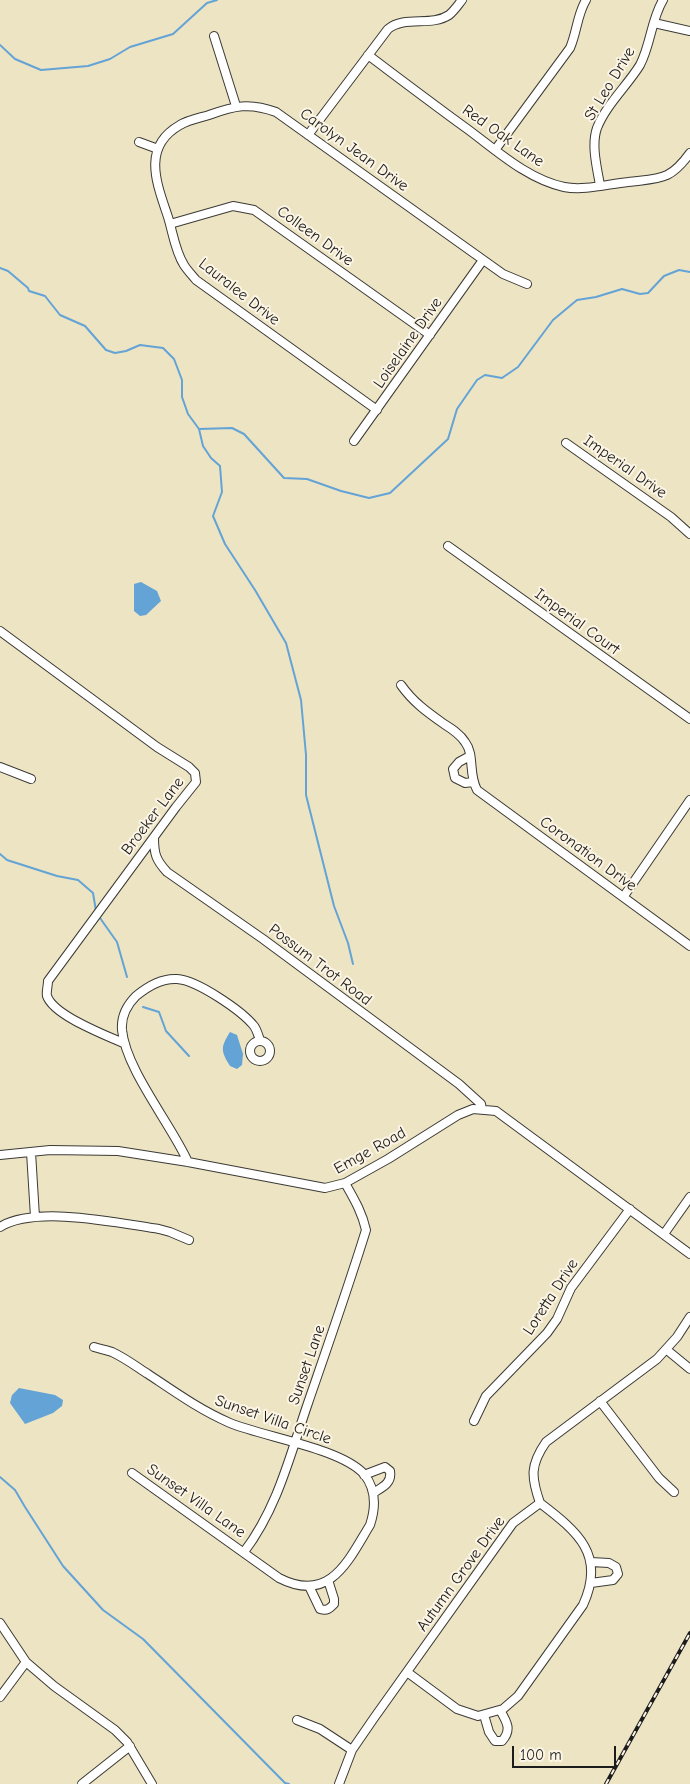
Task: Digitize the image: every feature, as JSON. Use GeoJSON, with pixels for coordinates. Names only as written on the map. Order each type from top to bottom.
{"type":"FeatureCollection","features":[{"type":"Feature","properties":{"kind":"street"},"geometry":{"type":"LineString","coordinates":[[308,135],[388,29],[393,25],[439,19],[449,15],[462,0]]}},
{"type":"Feature","properties":{"kind":"street"},"geometry":{"type":"LineString","coordinates":[[495,150],[570,48],[575,36],[582,6],[586,0]]}},
{"type":"Feature","properties":{"kind":"street","name":"St Leo Drive"},"geometry":{"type":"LineString","coordinates":[[600,185],[595,143],[596,130],[602,118],[640,65],[648,47],[654,23],[663,0]]}},
{"type":"Feature","properties":{"kind":"street"},"geometry":{"type":"LineString","coordinates":[[654,23],[690,31]]}},
{"type":"Feature","properties":{"kind":"street"},"geometry":{"type":"LineString","coordinates":[[214,36],[236,106]]}},
{"type":"Feature","properties":{"kind":"street","name":"Red Oak Lane"},"geometry":{"type":"LineString","coordinates":[[368,55],[495,150],[532,175],[550,183],[566,187],[583,188],[661,178],[675,171],[690,153]]}},
{"type":"Feature","properties":{"kind":"street","name":"Carolyn Jean Drive"},"geometry":{"type":"LineString","coordinates":[[158,149],[163,138],[181,124],[236,106],[253,106],[276,112],[483,260],[512,279],[527,284]]}},
{"type":"Feature","properties":{"kind":"street"},"geometry":{"type":"LineString","coordinates":[[139,142],[158,149]]}},
{"type":"Feature","properties":{"kind":"street","name":"Lauralee Drive"},"geometry":{"type":"LineString","coordinates":[[158,149],[154,171],[183,264],[196,280],[377,410]]}},
{"type":"Feature","properties":{"kind":"street","name":"Colleen Drive"},"geometry":{"type":"LineString","coordinates":[[170,224],[233,206],[254,210],[430,335]]}},
{"type":"Feature","properties":{"kind":"street","name":"Loiselaine Drive"},"geometry":{"type":"LineString","coordinates":[[354,441],[483,260]]}},
{"type":"Feature","properties":{"kind":"street","name":"Imperial Drive"},"geometry":{"type":"LineString","coordinates":[[566,443],[671,516],[690,534]]}},
{"type":"Feature","properties":{"kind":"street","name":"Imperial Court"},"geometry":{"type":"LineString","coordinates":[[448,546],[690,719]]}},
{"type":"Feature","properties":{"kind":"street","name":"Broeker Lane"},"geometry":{"type":"LineString","coordinates":[[0,631],[195,773],[196,782],[191,790],[48,981],[46,995],[63,1015],[125,1044]]}},
{"type":"Feature","properties":{"kind":"street"},"geometry":{"type":"LineString","coordinates":[[401,685],[420,706],[460,735],[470,750],[473,782]]}},
{"type":"Feature","properties":{"kind":"street","name":"Coronation Drive"},"geometry":{"type":"LineString","coordinates":[[470,756],[459,762],[453,769],[455,778],[465,783],[473,782],[477,790],[492,802],[624,896],[690,946]]}},
{"type":"Feature","properties":{"kind":"street"},"geometry":{"type":"LineString","coordinates":[[0,767],[31,778]]}},
{"type":"Feature","properties":{"kind":"street"},"geometry":{"type":"LineString","coordinates":[[624,896],[690,800]]}},
{"type":"Feature","properties":{"kind":"street","name":"Possum Trot Road"},"geometry":{"type":"LineString","coordinates":[[154,838],[154,852],[158,862],[167,872],[263,939],[458,1084],[481,1104],[482,1110]]}},
{"type":"Feature","properties":{"kind":"street"},"geometry":{"type":"LineString","coordinates":[[188,1162],[179,1143],[138,1074],[125,1044],[122,1030],[126,1009],[133,999],[157,982],[168,979],[185,980],[208,991],[253,1025],[260,1040]]}},
{"type":"Feature","properties":{"kind":"street","name":"Emge Road"},"geometry":{"type":"LineString","coordinates":[[0,1155],[50,1150],[106,1150],[188,1162],[325,1188],[345,1183],[388,1159],[458,1115],[474,1110],[482,1110]]}},
{"type":"Feature","properties":{"kind":"street"},"geometry":{"type":"LineString","coordinates":[[482,1110],[496,1111],[690,1254]]}},
{"type":"Feature","properties":{"kind":"street"},"geometry":{"type":"LineString","coordinates":[[31,1152],[35,1217]]}},
{"type":"Feature","properties":{"kind":"street","name":"Sunset Lane"},"geometry":{"type":"LineString","coordinates":[[244,1552],[257,1534],[273,1505],[366,1230],[358,1205],[345,1183]]}},
{"type":"Feature","properties":{"kind":"street"},"geometry":{"type":"LineString","coordinates":[[664,1234],[690,1197]]}},
{"type":"Feature","properties":{"kind":"street","name":"Loretta Drive"},"geometry":{"type":"LineString","coordinates":[[474,1421],[486,1396],[547,1333],[557,1319],[571,1288],[630,1209]]}},
{"type":"Feature","properties":{"kind":"street"},"geometry":{"type":"LineString","coordinates":[[0,1227],[17,1220],[64,1216],[159,1229],[189,1240]]}},
{"type":"Feature","properties":{"kind":"street"},"geometry":{"type":"LineString","coordinates":[[407,1672],[457,1709],[478,1716],[500,1710],[518,1696],[583,1605],[591,1583],[591,1562],[587,1548],[578,1535],[564,1521],[540,1503],[533,1477],[537,1455],[546,1442],[667,1350],[690,1317]]}},
{"type":"Feature","properties":{"kind":"street","name":"Sunset Villa Circle"},"geometry":{"type":"LineString","coordinates":[[94,1347],[112,1352],[205,1411],[232,1424],[337,1457],[354,1466],[364,1475],[373,1493]]}},
{"type":"Feature","properties":{"kind":"street"},"geometry":{"type":"LineString","coordinates":[[667,1350],[690,1369]]}},
{"type":"Feature","properties":{"kind":"street"},"geometry":{"type":"LineString","coordinates":[[600,1401],[653,1471],[674,1492]]}},
{"type":"Feature","properties":{"kind":"street"},"geometry":{"type":"LineString","coordinates":[[244,1552],[290,1584],[317,1585],[338,1574],[370,1524],[374,1507],[373,1493],[388,1483],[391,1478],[390,1471],[385,1467],[364,1475]]}},
{"type":"Feature","properties":{"kind":"street","name":"Sunset Villa Lane"},"geometry":{"type":"LineString","coordinates":[[132,1473],[244,1552]]}},
{"type":"Feature","properties":{"kind":"street","name":"Autumn Grove Drive"},"geometry":{"type":"LineString","coordinates":[[339,1784],[352,1750],[407,1672],[513,1524],[540,1503]]}},
{"type":"Feature","properties":{"kind":"street"},"geometry":{"type":"LineString","coordinates":[[591,1562],[609,1563],[616,1567],[618,1574],[613,1580],[591,1583]]}},
{"type":"Feature","properties":{"kind":"street"},"geometry":{"type":"LineString","coordinates":[[309,1586],[320,1610],[325,1611],[334,1604],[328,1580]]}},
{"type":"Feature","properties":{"kind":"street"},"geometry":{"type":"LineString","coordinates":[[0,1623],[26,1662],[54,1686],[114,1730],[130,1746],[152,1784]]}},
{"type":"Feature","properties":{"kind":"street"},"geometry":{"type":"LineString","coordinates":[[0,1697],[26,1662]]}},
{"type":"Feature","properties":{"kind":"street"},"geometry":{"type":"LineString","coordinates":[[484,1715],[489,1732],[495,1741],[502,1740],[508,1734],[508,1728],[500,1710]]}},
{"type":"Feature","properties":{"kind":"street"},"geometry":{"type":"LineString","coordinates":[[297,1720],[320,1729],[352,1750]]}},
{"type":"Feature","properties":{"kind":"street"},"geometry":{"type":"LineString","coordinates":[[82,1784],[130,1746]]}},
{"type":"Feature","properties":{"kind":"water"},"geometry":{"type":"Polygon","coordinates":[[[141,582],[157,591],[161,601],[146,615],[140,616],[134,611],[134,584],[141,582]]]}},
{"type":"Feature","properties":{"kind":"water"},"geometry":{"type":"Polygon","coordinates":[[[230,1032],[237,1035],[243,1054],[242,1065],[237,1069],[230,1066],[223,1053],[223,1046],[230,1032]]]}},
{"type":"Feature","properties":{"kind":"water"},"geometry":{"type":"Polygon","coordinates":[[[19,1388],[55,1395],[63,1400],[62,1406],[53,1413],[25,1424],[10,1403],[12,1395],[19,1388]]]}},
{"type":"Feature","properties":{"kind":"waterway"},"geometry":{"type":"LineString","coordinates":[[0,45],[15,59],[41,70],[88,66],[110,59],[130,47],[173,34],[207,3],[217,0]]}},
{"type":"Feature","properties":{"kind":"waterway"},"geometry":{"type":"LineString","coordinates":[[0,268],[8,271],[29,291],[45,296],[60,315],[85,326],[106,350],[115,353],[140,345],[163,348],[174,359],[182,380],[182,397],[188,414],[199,429],[203,446],[211,458],[220,466],[222,492],[213,516],[225,544],[286,643],[301,700],[306,755],[306,795],[334,906],[348,943],[353,964]]}},
{"type":"Feature","properties":{"kind":"waterway"},"geometry":{"type":"LineString","coordinates":[[199,429],[232,428],[244,434],[284,478],[307,479],[341,491],[369,498],[390,493],[448,439],[457,409],[477,380],[485,375],[502,378],[518,367],[553,320],[577,300],[596,297],[622,289],[640,294],[648,293],[664,276],[679,270],[690,272]]}},
{"type":"Feature","properties":{"kind":"waterway"},"geometry":{"type":"LineString","coordinates":[[0,854],[7,860],[57,876],[78,880],[93,893],[96,911]]}},
{"type":"Feature","properties":{"kind":"waterway"},"geometry":{"type":"LineString","coordinates":[[100,918],[117,942],[127,977]]}},
{"type":"Feature","properties":{"kind":"waterway"},"geometry":{"type":"LineString","coordinates":[[143,1007],[159,1012],[166,1031],[189,1056]]}},
{"type":"Feature","properties":{"kind":"waterway"},"geometry":{"type":"LineString","coordinates":[[0,1477],[15,1490],[63,1566],[103,1610],[143,1639],[285,1783],[289,1784]]}},
{"type":"Feature","properties":{"kind":"railway"},"geometry":{"type":"LineString","coordinates":[[606,1784],[690,1633]]}}]}
